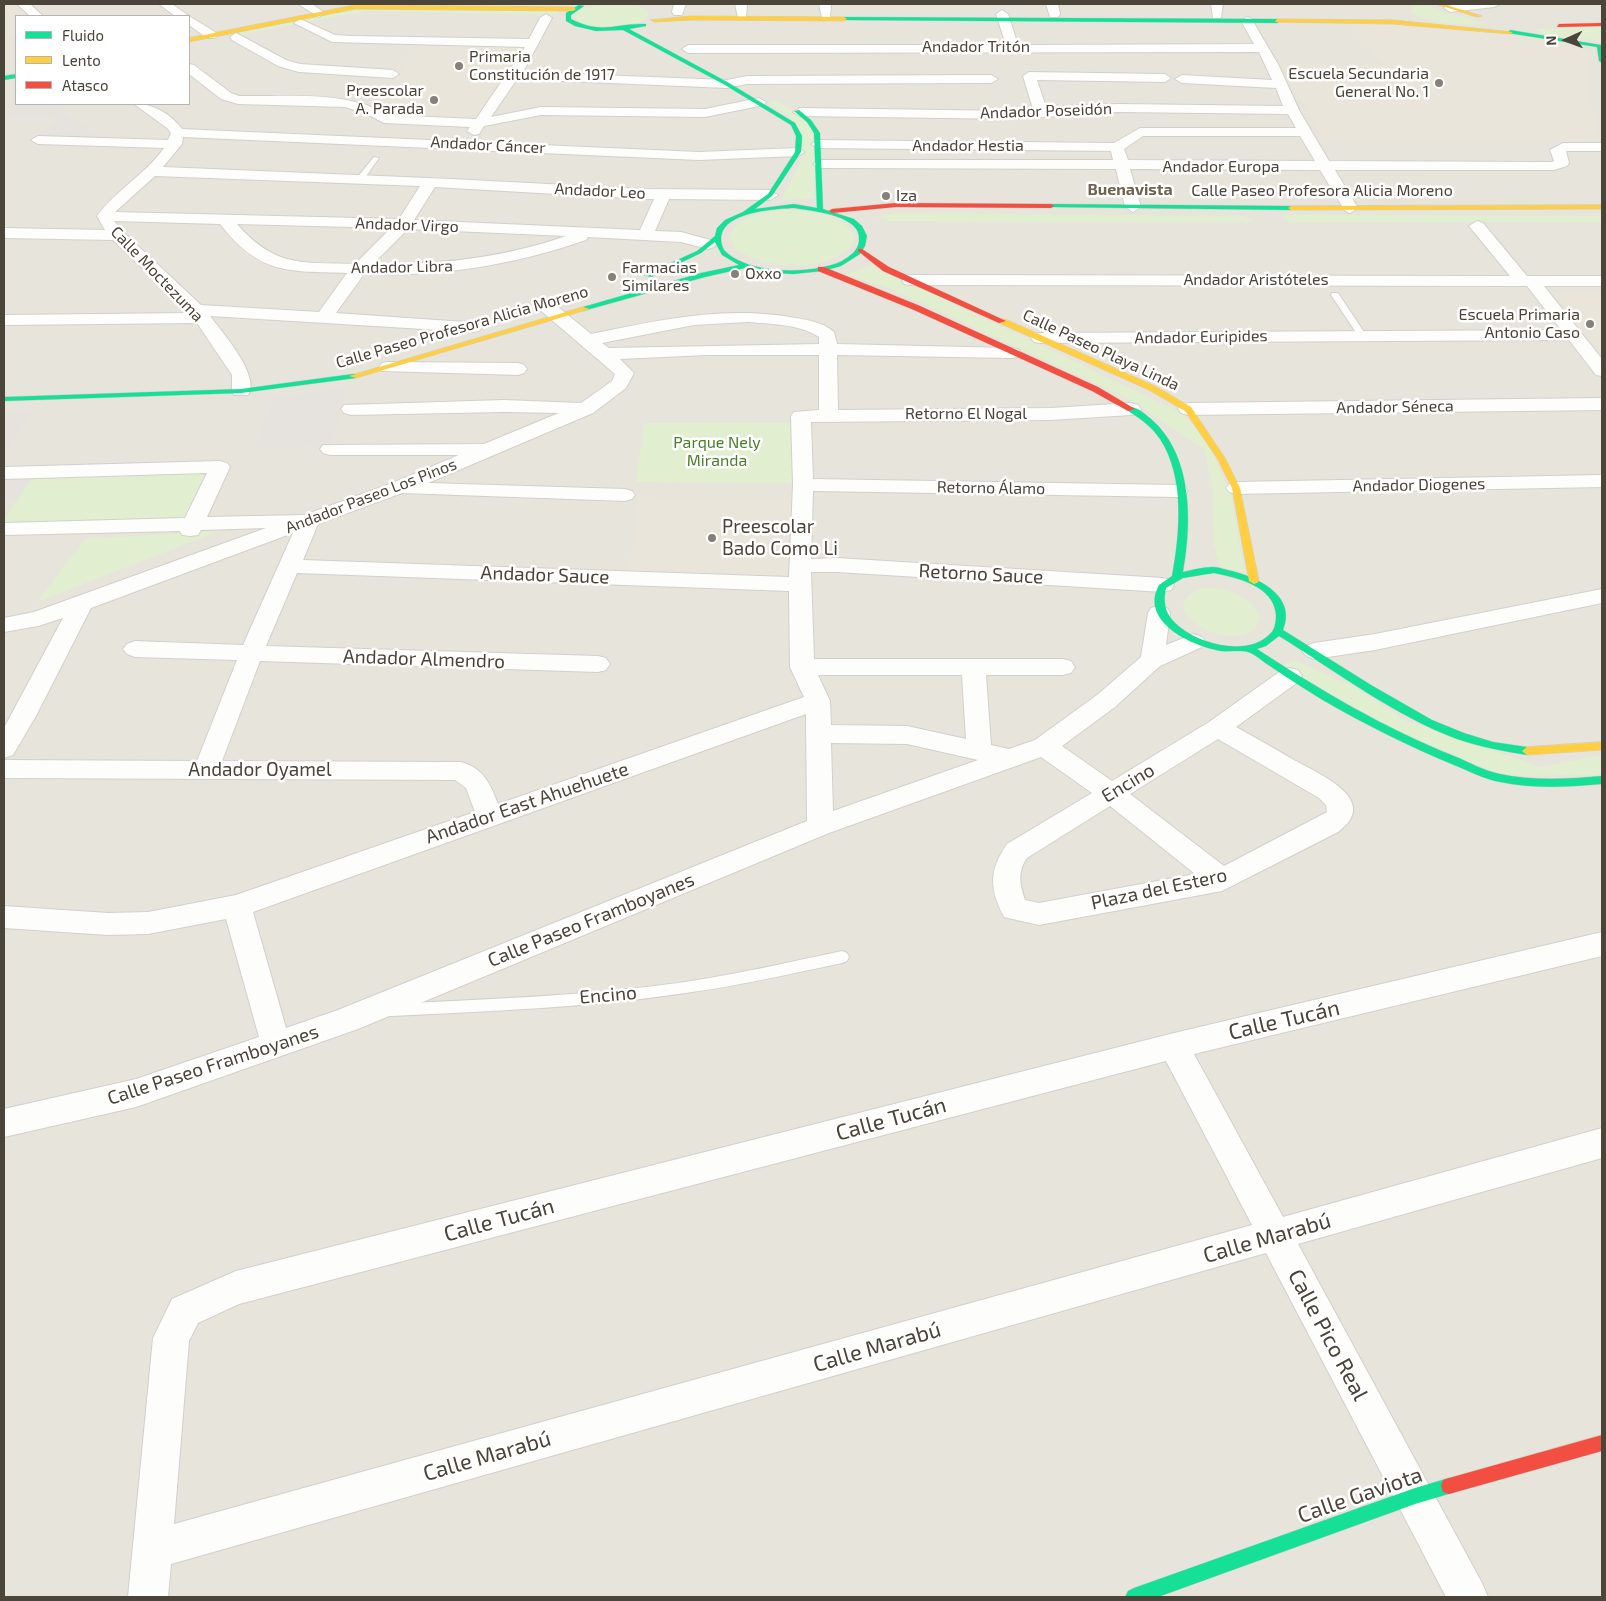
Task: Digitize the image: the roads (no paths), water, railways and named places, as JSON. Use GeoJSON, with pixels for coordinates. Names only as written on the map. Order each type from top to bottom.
{"type":"FeatureCollection","features":[{"type":"Feature","properties":{"kind":"street"},"geometry":{"type":"LineString","coordinates":[[23,4],[36,15]]}},
{"type":"Feature","properties":{"kind":"street"},"geometry":{"type":"LineString","coordinates":[[164,4],[181,15]]}},
{"type":"Feature","properties":{"kind":"street"},"geometry":{"type":"LineString","coordinates":[[304,4],[319,13]]}},
{"type":"Feature","properties":{"kind":"street"},"geometry":{"type":"LineString","coordinates":[[190,40],[370,4]]}},
{"type":"Feature","properties":{"kind":"street"},"geometry":{"type":"LineString","coordinates":[[190,48],[300,23],[342,16],[381,12],[546,18],[571,14],[587,4]]}},
{"type":"Feature","properties":{"kind":"street"},"geometry":{"type":"LineString","coordinates":[[1425,4],[1442,6],[1494,4]]}},
{"type":"Feature","properties":{"kind":"street"},"geometry":{"type":"LineString","coordinates":[[355,7],[459,6],[571,14]]}},
{"type":"Feature","properties":{"kind":"street"},"geometry":{"type":"LineString","coordinates":[[1442,6],[1501,27]]}},
{"type":"Feature","properties":{"kind":"street"},"geometry":{"type":"LineString","coordinates":[[571,14],[574,24],[590,28],[625,29],[652,21],[679,8],[826,9],[1003,17],[1053,9],[1407,12],[1416,20],[1428,24]]}},
{"type":"Feature","properties":{"kind":"street"},"geometry":{"type":"LineString","coordinates":[[652,21],[691,18],[1003,17],[1247,20],[1501,27],[1534,30],[1600,46],[1602,61]]}},
{"type":"Feature","properties":{"kind":"street"},"geometry":{"type":"LineString","coordinates":[[1003,17],[1013,47]]}},
{"type":"Feature","properties":{"kind":"street"},"geometry":{"type":"LineString","coordinates":[[465,144],[525,59],[546,18]]}},
{"type":"Feature","properties":{"kind":"street"},"geometry":{"type":"LineString","coordinates":[[1247,20],[1263,48],[1292,110],[1328,167],[1350,208]]}},
{"type":"Feature","properties":{"kind":"street"},"geometry":{"type":"LineString","coordinates":[[190,21],[211,35]]}},
{"type":"Feature","properties":{"kind":"street"},"geometry":{"type":"LineString","coordinates":[[300,23],[332,38],[352,40],[532,43]]}},
{"type":"Feature","properties":{"kind":"street"},"geometry":{"type":"LineString","coordinates":[[1534,30],[1602,25]]}},
{"type":"Feature","properties":{"kind":"street"},"geometry":{"type":"LineString","coordinates":[[625,29],[729,77],[764,98]]}},
{"type":"Feature","properties":{"kind":"street"},"geometry":{"type":"LineString","coordinates":[[236,37],[282,63],[299,68],[393,74]]}},
{"type":"Feature","properties":{"kind":"street"},"geometry":{"type":"LineString","coordinates":[[348,139],[364,120],[370,103],[378,92],[421,40]]}},
{"type":"Feature","properties":{"kind":"street"},"geometry":{"type":"LineString","coordinates":[[684,46],[713,62]]}},
{"type":"Feature","properties":{"kind":"street","name":"Andador Tritón"},"geometry":{"type":"LineString","coordinates":[[684,46],[1263,48]]}},
{"type":"Feature","properties":{"kind":"street"},"geometry":{"type":"LineString","coordinates":[[1180,48],[1198,81]]}},
{"type":"Feature","properties":{"kind":"street"},"geometry":{"type":"LineString","coordinates":[[525,59],[541,59]]}},
{"type":"Feature","properties":{"kind":"street"},"geometry":{"type":"LineString","coordinates":[[597,64],[609,72],[607,80]]}},
{"type":"Feature","properties":{"kind":"street"},"geometry":{"type":"LineString","coordinates":[[190,69],[226,96],[238,100],[346,103],[364,120],[384,119],[479,123],[541,111],[697,113],[764,98]]}},
{"type":"Feature","properties":{"kind":"street"},"geometry":{"type":"LineString","coordinates":[[513,75],[607,80],[729,77],[746,80],[992,79]]}},
{"type":"Feature","properties":{"kind":"street"},"geometry":{"type":"LineString","coordinates":[[1041,111],[1030,76],[1165,78]]}},
{"type":"Feature","properties":{"kind":"street"},"geometry":{"type":"LineString","coordinates":[[1182,79],[1281,84]]}},
{"type":"Feature","properties":{"kind":"street"},"geometry":{"type":"LineString","coordinates":[[638,278],[690,257],[712,241],[720,228],[730,220],[770,195],[798,152],[799,136],[793,124],[746,80]]}},
{"type":"Feature","properties":{"kind":"street"},"geometry":{"type":"LineString","coordinates":[[1211,89],[1234,131]]}},
{"type":"Feature","properties":{"kind":"street"},"geometry":{"type":"LineString","coordinates":[[785,103],[800,112],[817,133],[820,164],[820,209]]}},
{"type":"Feature","properties":{"kind":"street"},"geometry":{"type":"LineString","coordinates":[[142,105],[172,125],[176,138]]}},
{"type":"Feature","properties":{"kind":"street"},"geometry":{"type":"LineString","coordinates":[[1130,109],[1140,132]]}},
{"type":"Feature","properties":{"kind":"street","name":"Andador Poseidón"},"geometry":{"type":"LineString","coordinates":[[800,112],[1015,115],[1041,111],[1130,109],[1292,110]]}},
{"type":"Feature","properties":{"kind":"street"},"geometry":{"type":"LineString","coordinates":[[1134,207],[1124,166],[1117,147],[1140,132],[1307,132]]}},
{"type":"Feature","properties":{"kind":"street","name":"Andador Cáncer"},"geometry":{"type":"LineString","coordinates":[[38,140],[176,138],[348,139],[699,156],[798,152]]}},
{"type":"Feature","properties":{"kind":"street","name":"Calle Moctezuma"},"geometry":{"type":"LineString","coordinates":[[176,138],[149,171],[108,210],[105,216],[106,221],[117,235],[199,314],[245,374]]}},
{"type":"Feature","properties":{"kind":"street","name":"Andador Hestia"},"geometry":{"type":"LineString","coordinates":[[818,144],[1117,147]]}},
{"type":"Feature","properties":{"kind":"street"},"geometry":{"type":"LineString","coordinates":[[452,183],[481,145]]}},
{"type":"Feature","properties":{"kind":"street"},"geometry":{"type":"LineString","coordinates":[[917,146],[920,165]]}},
{"type":"Feature","properties":{"kind":"street"},"geometry":{"type":"LineString","coordinates":[[991,146],[995,166]]}},
{"type":"Feature","properties":{"kind":"street","name":"Andador Europa"},"geometry":{"type":"LineString","coordinates":[[820,164],[1328,167],[1554,166],[1562,164],[1557,150],[1563,147],[1602,147]]}},
{"type":"Feature","properties":{"kind":"street","name":"Andador Leo"},"geometry":{"type":"LineString","coordinates":[[149,171],[452,183],[664,194],[770,195]]}},
{"type":"Feature","properties":{"kind":"street"},"geometry":{"type":"LineString","coordinates":[[325,316],[359,269],[404,224],[430,183]]}},
{"type":"Feature","properties":{"kind":"street"},"geometry":{"type":"LineString","coordinates":[[645,236],[664,194]]}},
{"type":"Feature","properties":{"kind":"street"},"geometry":{"type":"LineString","coordinates":[[744,213],[767,208],[794,206],[832,212],[857,224],[876,224]]}},
{"type":"Feature","properties":{"kind":"street","name":"Calle Paseo Profesora Alicia Moreno"},"geometry":{"type":"LineString","coordinates":[[832,212],[896,206],[1134,207],[1272,213],[1350,208],[1602,207]]}},
{"type":"Feature","properties":{"kind":"street","name":"Andador Virgo"},"geometry":{"type":"LineString","coordinates":[[105,216],[226,221],[404,224],[681,237],[712,241]]}},
{"type":"Feature","properties":{"kind":"street","name":"Andador Libra"},"geometry":{"type":"LineString","coordinates":[[226,221],[247,247],[273,262],[291,265],[359,269],[433,269],[464,266],[536,252],[590,234]]}},
{"type":"Feature","properties":{"kind":"street"},"geometry":{"type":"LineString","coordinates":[[712,241],[729,258],[745,266],[782,272],[821,269],[844,261],[860,250],[864,241],[863,232],[857,224]]}},
{"type":"Feature","properties":{"kind":"street"},"geometry":{"type":"LineString","coordinates":[[1472,226],[1496,226]]}},
{"type":"Feature","properties":{"kind":"street"},"geometry":{"type":"LineString","coordinates":[[1472,226],[1526,280],[1575,335],[1602,371]]}},
{"type":"Feature","properties":{"kind":"street"},"geometry":{"type":"LineString","coordinates":[[4,233],[117,235]]}},
{"type":"Feature","properties":{"kind":"street","name":"Calle Paseo Playa Linda"},"geometry":{"type":"LineString","coordinates":[[860,250],[886,269],[1152,388],[1188,409],[1221,458],[1236,488],[1254,581]]}},
{"type":"Feature","properties":{"kind":"street","name":"Calle Paseo Profesora Alicia Moreno"},"geometry":{"type":"LineString","coordinates":[[5,401],[241,391],[342,379],[388,367],[549,308],[745,266]]}},
{"type":"Feature","properties":{"kind":"street","name":"Calle Paseo Playa Linda"},"geometry":{"type":"LineString","coordinates":[[821,269],[886,292],[938,315],[1012,353],[1072,378],[1131,410],[1148,423],[1165,442],[1173,462],[1178,491],[1183,530],[1181,564],[1170,580]]}},
{"type":"Feature","properties":{"kind":"street","name":"Andador Aristóteles"},"geometry":{"type":"LineString","coordinates":[[910,280],[1602,281]]}},
{"type":"Feature","properties":{"kind":"street","name":"Andador Paseo Los Pinos"},"geometry":{"type":"LineString","coordinates":[[4,625],[38,619],[310,521],[397,488],[586,408],[619,384],[625,373],[589,340],[549,308]]}},
{"type":"Feature","properties":{"kind":"street"},"geometry":{"type":"LineString","coordinates":[[4,320],[199,314],[325,316],[478,325]]}},
{"type":"Feature","properties":{"kind":"street"},"geometry":{"type":"LineString","coordinates":[[589,340],[663,324],[717,317],[784,320],[823,330],[828,336],[829,414]]}},
{"type":"Feature","properties":{"kind":"street","name":"Calle Paseo Profesora Alicia Moreno"},"geometry":{"type":"LineString","coordinates":[[440,337],[478,325]]}},
{"type":"Feature","properties":{"kind":"street","name":"Andador Euripides"},"geometry":{"type":"LineString","coordinates":[[1040,338],[1575,335]]}},
{"type":"Feature","properties":{"kind":"street"},"geometry":{"type":"LineString","coordinates":[[605,354],[689,349],[827,349],[1012,353]]}},
{"type":"Feature","properties":{"kind":"street"},"geometry":{"type":"LineString","coordinates":[[388,367],[518,369]]}},
{"type":"Feature","properties":{"kind":"street"},"geometry":{"type":"LineString","coordinates":[[222,375],[245,374],[241,391]]}},
{"type":"Feature","properties":{"kind":"street","name":"Andador Séneca"},"geometry":{"type":"LineString","coordinates":[[1188,409],[1602,404]]}},
{"type":"Feature","properties":{"kind":"street"},"geometry":{"type":"LineString","coordinates":[[351,409],[504,406],[586,408]]}},
{"type":"Feature","properties":{"kind":"street","name":"Retorno El Nogal"},"geometry":{"type":"LineString","coordinates":[[803,485],[801,416],[829,414],[1051,414],[1131,410]]}},
{"type":"Feature","properties":{"kind":"street"},"geometry":{"type":"LineString","coordinates":[[330,449],[490,449]]}},
{"type":"Feature","properties":{"kind":"street"},"geometry":{"type":"LineString","coordinates":[[4,473],[220,467],[192,526]]}},
{"type":"Feature","properties":{"kind":"street","name":"Andador Diogenes"},"geometry":{"type":"LineString","coordinates":[[1236,488],[1602,481]]}},
{"type":"Feature","properties":{"kind":"street"},"geometry":{"type":"LineString","coordinates":[[803,485],[800,575],[802,667],[818,701],[820,826]]}},
{"type":"Feature","properties":{"kind":"street","name":"Retorno Álamo"},"geometry":{"type":"LineString","coordinates":[[803,485],[1178,491]]}},
{"type":"Feature","properties":{"kind":"street"},"geometry":{"type":"LineString","coordinates":[[397,488],[625,495]]}},
{"type":"Feature","properties":{"kind":"street"},"geometry":{"type":"LineString","coordinates":[[4,529],[192,526],[310,521],[251,654],[206,770]]}},
{"type":"Feature","properties":{"kind":"street","name":"Retorno Sauce"},"geometry":{"type":"LineString","coordinates":[[800,575],[838,565],[1170,580]]}},
{"type":"Feature","properties":{"kind":"street","name":"Andador Sauce"},"geometry":{"type":"LineString","coordinates":[[290,566],[800,575]]}},
{"type":"Feature","properties":{"kind":"street"},"geometry":{"type":"LineString","coordinates":[[1152,660],[1159,613],[1157,598],[1170,580],[1194,571],[1214,570],[1235,574],[1254,581],[1274,596],[1283,614],[1279,632],[1267,642],[1249,648],[1222,648],[1194,642],[1172,629],[1159,613]]}},
{"type":"Feature","properties":{"kind":"street"},"geometry":{"type":"LineString","coordinates":[[1314,651],[1375,642],[1602,596]]}},
{"type":"Feature","properties":{"kind":"street"},"geometry":{"type":"LineString","coordinates":[[4,749],[25,714],[82,603]]}},
{"type":"Feature","properties":{"kind":"street"},"geometry":{"type":"LineString","coordinates":[[1279,632],[1314,651],[1427,720],[1452,732],[1482,742],[1520,750],[1602,746]]}},
{"type":"Feature","properties":{"kind":"street","name":"Calle Paseo Framboyanes"},"geometry":{"type":"LineString","coordinates":[[4,1123],[136,1093],[372,1011],[820,826],[1044,746],[1106,701],[1152,660],[1194,642]]}},
{"type":"Feature","properties":{"kind":"street"},"geometry":{"type":"LineString","coordinates":[[1249,648],[1290,676],[1381,729],[1438,755],[1498,777],[1559,783],[1602,780]]}},
{"type":"Feature","properties":{"kind":"street","name":"Andador Almendro"},"geometry":{"type":"LineString","coordinates":[[135,649],[598,664]]}},
{"type":"Feature","properties":{"kind":"street"},"geometry":{"type":"LineString","coordinates":[[802,667],[1062,667]]}},
{"type":"Feature","properties":{"kind":"street"},"geometry":{"type":"LineString","coordinates":[[973,667],[979,751]]}},
{"type":"Feature","properties":{"kind":"street","name":"Encino"},"geometry":{"type":"LineString","coordinates":[[1014,909],[1007,888],[1006,866],[1017,850],[1218,728],[1290,676]]}},
{"type":"Feature","properties":{"kind":"street","name":"Andador East Ahuehuete"},"geometry":{"type":"LineString","coordinates":[[4,917],[108,924],[148,923],[237,906],[818,701]]}},
{"type":"Feature","properties":{"kind":"street","name":"Plaza del Estero"},"geometry":{"type":"LineString","coordinates":[[1014,909],[1039,914],[1222,880],[1329,825],[1340,817],[1341,806],[1336,797],[1328,791],[1218,728]]}},
{"type":"Feature","properties":{"kind":"street"},"geometry":{"type":"LineString","coordinates":[[818,734],[907,735],[1008,758]]}},
{"type":"Feature","properties":{"kind":"street"},"geometry":{"type":"LineString","coordinates":[[1044,746],[1111,793],[1222,880]]}},
{"type":"Feature","properties":{"kind":"street","name":"Andador Oyamel"},"geometry":{"type":"LineString","coordinates":[[4,769],[461,771],[477,783],[490,817]]}},
{"type":"Feature","properties":{"kind":"street"},"geometry":{"type":"LineString","coordinates":[[237,906],[276,1045]]}},
{"type":"Feature","properties":{"kind":"street","name":"Calle Tucán"},"geometry":{"type":"LineString","coordinates":[[151,1550],[171,1338],[185,1311],[236,1288],[1174,1046],[1601,946]]}},
{"type":"Feature","properties":{"kind":"street","name":"Calle Pico Real"},"geometry":{"type":"LineString","coordinates":[[1174,1046],[1468,1597]]}},
{"type":"Feature","properties":{"kind":"street","name":"Calle Marabú"},"geometry":{"type":"LineString","coordinates":[[151,1550],[1602,1143]]}},
{"type":"Feature","properties":{"kind":"street","name":"Calle Gaviota"},"geometry":{"type":"LineString","coordinates":[[1134,1597],[1415,1496],[1602,1443]]}},
{"type":"Feature","properties":{"kind":"street"},"geometry":{"type":"LineString","coordinates":[[148,1597],[151,1550]]}},
{"type":"Feature","properties":{"kind":"lane"},"geometry":{"type":"LineString","coordinates":[[359,180],[376,158]]}},
{"type":"Feature","properties":{"kind":"lane"},"geometry":{"type":"LineString","coordinates":[[1335,295],[1362,335]]}},
{"type":"Feature","properties":{"kind":"lane","name":"Encino"},"geometry":{"type":"LineString","coordinates":[[372,1011],[516,1003],[642,992],[726,981],[842,957]]}},
{"type":"Feature","properties":{"kind":"place","name":"Primaria Constitución de 1917"},"geometry":{"type":"Point","coordinates":[459,66]}},
{"type":"Feature","properties":{"kind":"place","name":"Escuela Secundaria General No. 1"},"geometry":{"type":"Point","coordinates":[1439,83]}},
{"type":"Feature","properties":{"kind":"place","name":"Preescolar A. Parada"},"geometry":{"type":"Point","coordinates":[434,100]}},
{"type":"Feature","properties":{"kind":"place","name":"Iza"},"geometry":{"type":"Point","coordinates":[886,196]}},
{"type":"Feature","properties":{"kind":"place","name":"Oxxo"},"geometry":{"type":"Point","coordinates":[735,274]}},
{"type":"Feature","properties":{"kind":"place","name":"Farmacias Similares"},"geometry":{"type":"Point","coordinates":[612,277]}},
{"type":"Feature","properties":{"kind":"place","name":"Escuela Primaria Antonio Caso"},"geometry":{"type":"Point","coordinates":[1590,324]}},
{"type":"Feature","properties":{"kind":"place","name":"Preescolar Bado Como Li"},"geometry":{"type":"Point","coordinates":[712,538]}},
{"type":"Feature","properties":{"kind":"district","name":"Buenavista"},"geometry":{"type":"Point","coordinates":[1130,190]}},
{"type":"Feature","properties":{"kind":"park label","name":"Parque Nely Miranda"},"geometry":{"type":"Point","coordinates":[717,452]}}]}
